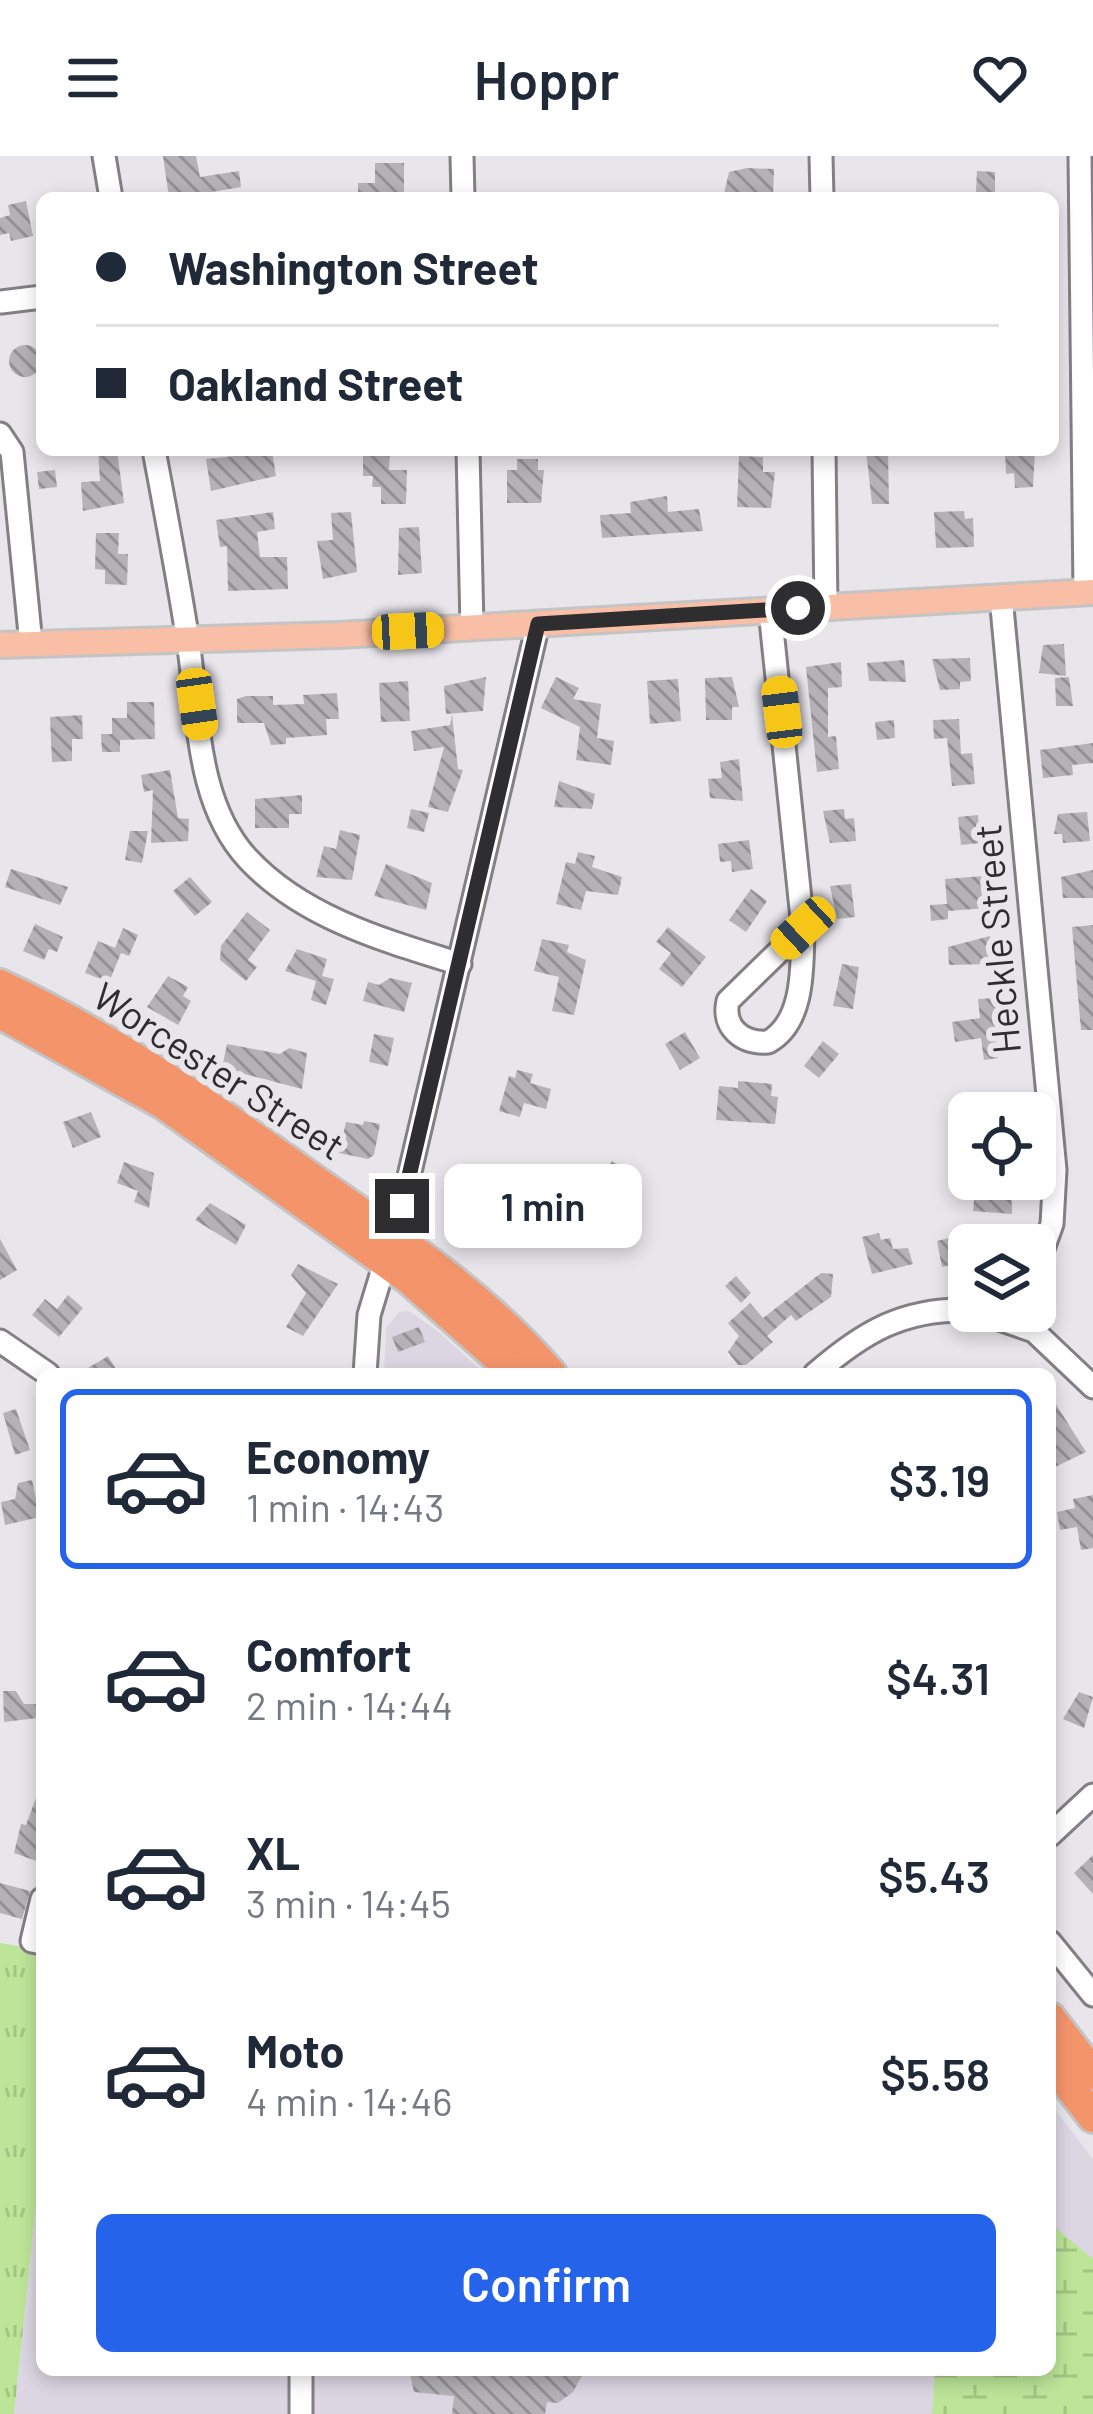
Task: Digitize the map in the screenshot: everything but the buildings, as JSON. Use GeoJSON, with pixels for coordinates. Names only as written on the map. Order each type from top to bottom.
{"type":"FeatureCollection","features":[{"type":"Feature","properties":{"kind":"highway","name":"Worcester Street"},"geometry":{"type":"LineString","coordinates":[[0,985],[142,1060],[390,1249],[511,1368]]}},
{"type":"Feature","properties":{"kind":"highway","name":"Worcester Street"},"geometry":{"type":"LineString","coordinates":[[0,1013],[164,1104],[390,1249],[438,1268],[545,1368]]}},
{"type":"Feature","properties":{"kind":"highway"},"geometry":{"type":"LineString","coordinates":[[438,1268],[566,1368]]}},
{"type":"Feature","properties":{"kind":"highway"},"geometry":{"type":"LineString","coordinates":[[1056,2026],[1093,2074]]}},
{"type":"Feature","properties":{"kind":"highway"},"geometry":{"type":"LineString","coordinates":[[1056,2069],[1093,2117]]}},
{"type":"Feature","properties":{"kind":"main road"},"geometry":{"type":"LineString","coordinates":[[0,645],[538,624],[1089,592]]}},
{"type":"Feature","properties":{"kind":"street"},"geometry":{"type":"LineString","coordinates":[[104,156],[110,192]]}},
{"type":"Feature","properties":{"kind":"street"},"geometry":{"type":"LineString","coordinates":[[462,156],[463,192]]}},
{"type":"Feature","properties":{"kind":"street"},"geometry":{"type":"LineString","coordinates":[[821,156],[821,192]]}},
{"type":"Feature","properties":{"kind":"street"},"geometry":{"type":"LineString","coordinates":[[1079,156],[1089,592]]}},
{"type":"Feature","properties":{"kind":"street"},"geometry":{"type":"LineString","coordinates":[[1,302],[36,298]]}},
{"type":"Feature","properties":{"kind":"street"},"geometry":{"type":"LineString","coordinates":[[0,434],[13,452],[31,644]]}},
{"type":"Feature","properties":{"kind":"street"},"geometry":{"type":"LineString","coordinates":[[155,456],[211,790],[228,832],[246,857],[317,910],[460,964]]}},
{"type":"Feature","properties":{"kind":"street"},"geometry":{"type":"LineString","coordinates":[[469,456],[472,627]]}},
{"type":"Feature","properties":{"kind":"street"},"geometry":{"type":"LineString","coordinates":[[824,456],[826,607]]}},
{"type":"Feature","properties":{"kind":"street","name":"Heckle Street"},"geometry":{"type":"LineString","coordinates":[[1001,597],[1054,1170],[1052,1224]]}},
{"type":"Feature","properties":{"kind":"street"},"geometry":{"type":"LineString","coordinates":[[770,610],[803,928],[798,986],[786,1028],[761,1043],[740,1036],[728,1020],[728,1000],[803,928]]}},
{"type":"Feature","properties":{"kind":"street"},"geometry":{"type":"LineString","coordinates":[[365,1368],[368,1322],[460,964],[538,624]]}},
{"type":"Feature","properties":{"kind":"street"},"geometry":{"type":"LineString","coordinates":[[822,1368],[859,1337],[903,1316],[948,1313]]}},
{"type":"Feature","properties":{"kind":"street"},"geometry":{"type":"LineString","coordinates":[[1037,1332],[1093,1387]]}},
{"type":"Feature","properties":{"kind":"street"},"geometry":{"type":"LineString","coordinates":[[0,1341],[38,1368]]}},
{"type":"Feature","properties":{"kind":"street"},"geometry":{"type":"LineString","coordinates":[[1056,1829],[1093,1795]]}},
{"type":"Feature","properties":{"kind":"street"},"geometry":{"type":"LineString","coordinates":[[1056,1949],[1093,1995]]}},
{"type":"Feature","properties":{"kind":"street"},"geometry":{"type":"LineString","coordinates":[[301,2376],[301,2414]]}},
{"type":"Feature","properties":{"kind":"shaded area"},"geometry":{"type":"Polygon","coordinates":[[[409,1311],[439,1332],[478,1368],[384,1368],[386,1328],[399,1312],[409,1311]]]}},
{"type":"Feature","properties":{"kind":"shaded area"},"geometry":{"type":"Polygon","coordinates":[[[1056,2111],[1093,2159],[1093,2414],[14,2414],[36,2205],[36,2376],[1056,2376],[1056,2111]]]}},
{"type":"Feature","properties":{"kind":"green space"},"geometry":{"type":"Polygon","coordinates":[[[0,1943],[36,1949],[36,2205],[14,2414],[0,2414],[0,1943]]]}},
{"type":"Feature","properties":{"kind":"green space"},"geometry":{"type":"Polygon","coordinates":[[[1056,2228],[1093,2259],[1093,2414],[932,2414],[935,2376],[1056,2376],[1056,2228]]]}},
{"type":"Feature","properties":{"kind":"route"},"geometry":{"type":"LineString","coordinates":[[402,1206],[538,624],[798,608]]}}]}
